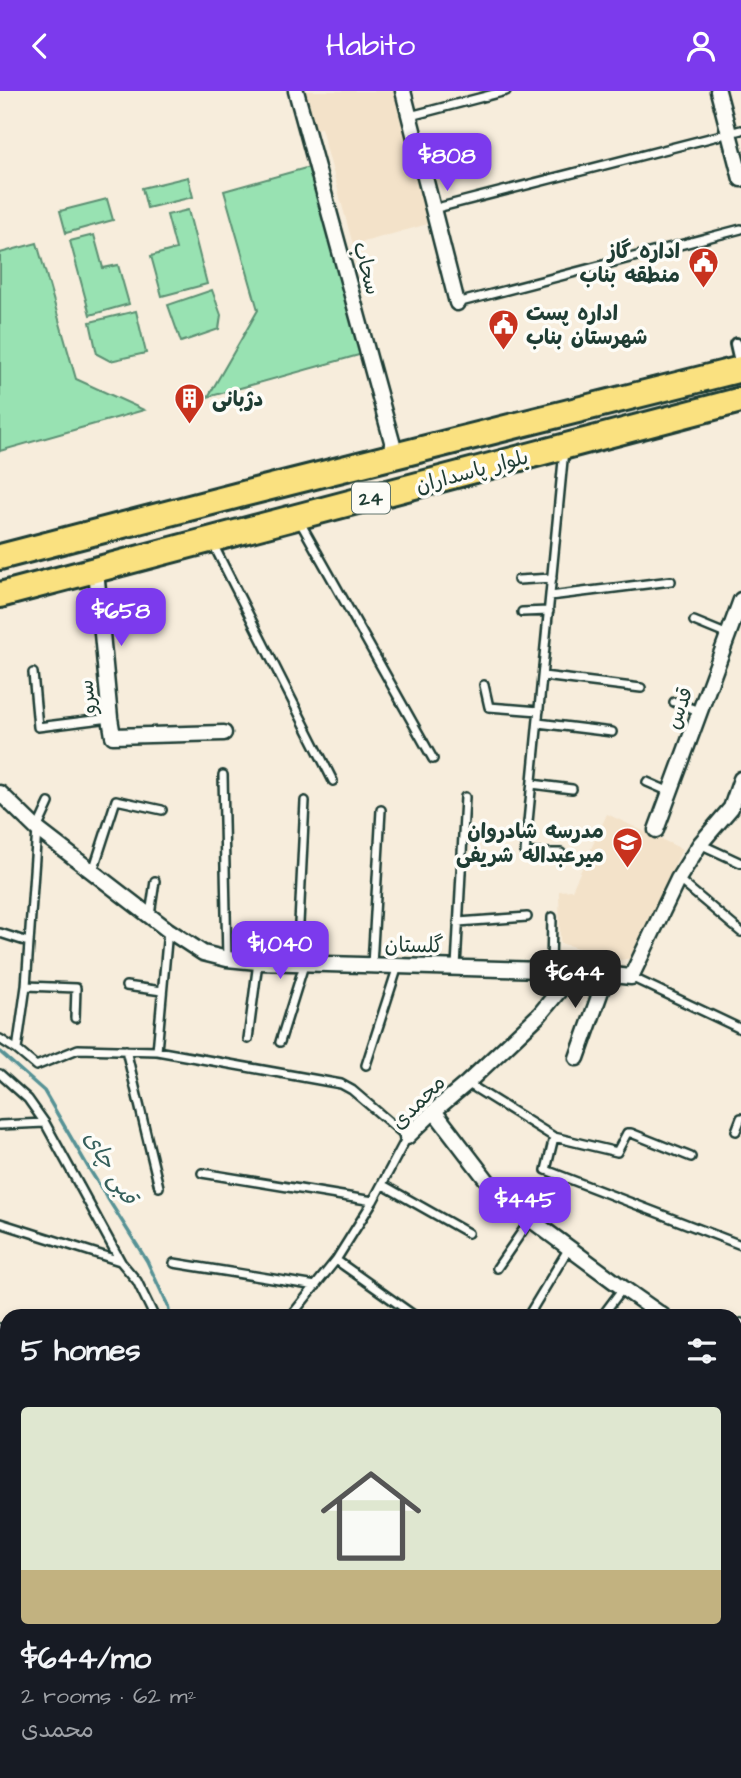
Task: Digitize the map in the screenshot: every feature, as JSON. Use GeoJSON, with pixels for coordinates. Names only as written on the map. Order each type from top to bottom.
{"type":"FeatureCollection","features":[{"type":"Feature","properties":{"kind":"highway","name":"بلوار پاسداران"},"geometry":{"type":"LineString","coordinates":[[0,557],[741,367]]}},
{"type":"Feature","properties":{"kind":"highway","name":"بلوار پاسداران"},"geometry":{"type":"LineString","coordinates":[[0,595],[741,400]]}},
{"type":"Feature","properties":{"kind":"street","name":"سحاب"},"geometry":{"type":"LineString","coordinates":[[296,91],[396,456]]}},
{"type":"Feature","properties":{"kind":"street"},"geometry":{"type":"LineString","coordinates":[[403,91],[457,303]]}},
{"type":"Feature","properties":{"kind":"street"},"geometry":{"type":"LineString","coordinates":[[718,91],[735,132],[741,180]]}},
{"type":"Feature","properties":{"kind":"street"},"geometry":{"type":"LineString","coordinates":[[736,345],[741,367]]}},
{"type":"Feature","properties":{"kind":"street","name":"سرو"},"geometry":{"type":"LineString","coordinates":[[96,570],[113,736],[224,733]]}},
{"type":"Feature","properties":{"kind":"street","name":"قدس"},"geometry":{"type":"LineString","coordinates":[[656,830],[741,600]]}},
{"type":"Feature","properties":{"kind":"street"},"geometry":{"type":"LineString","coordinates":[[631,977],[678,879],[700,844],[731,808],[741,779]]}},
{"type":"Feature","properties":{"kind":"street","name":"گلستان"},"geometry":{"type":"LineString","coordinates":[[0,793],[37,829],[168,930],[203,953],[258,963],[551,970],[631,977]]}},
{"type":"Feature","properties":{"kind":"street","name":"محمدی"},"geometry":{"type":"LineString","coordinates":[[407,1137],[540,1014],[575,971]]}},
{"type":"Feature","properties":{"kind":"street"},"geometry":{"type":"LineString","coordinates":[[577,1058],[607,974]]}},
{"type":"Feature","properties":{"kind":"street"},"geometry":{"type":"LineString","coordinates":[[434,1111],[499,1196],[652,1309]]}},
{"type":"Feature","properties":{"kind":"lane"},"geometry":{"type":"LineString","coordinates":[[410,116],[506,91]]}},
{"type":"Feature","properties":{"kind":"lane"},"geometry":{"type":"LineString","coordinates":[[433,209],[735,132]]}},
{"type":"Feature","properties":{"kind":"lane"},"geometry":{"type":"LineString","coordinates":[[457,303],[741,229]]}},
{"type":"Feature","properties":{"kind":"lane"},"geometry":{"type":"LineString","coordinates":[[561,853],[525,853],[565,446]]}},
{"type":"Feature","properties":{"kind":"lane"},"geometry":{"type":"LineString","coordinates":[[297,517],[433,759]]}},
{"type":"Feature","properties":{"kind":"lane"},"geometry":{"type":"LineString","coordinates":[[211,540],[333,781]]}},
{"type":"Feature","properties":{"kind":"lane"},"geometry":{"type":"LineString","coordinates":[[519,580],[552,577]]}},
{"type":"Feature","properties":{"kind":"lane"},"geometry":{"type":"LineString","coordinates":[[551,596],[671,581]]}},
{"type":"Feature","properties":{"kind":"lane"},"geometry":{"type":"LineString","coordinates":[[522,612],[549,611]]}},
{"type":"Feature","properties":{"kind":"lane"},"geometry":{"type":"LineString","coordinates":[[694,621],[728,635]]}},
{"type":"Feature","properties":{"kind":"lane"},"geometry":{"type":"LineString","coordinates":[[33,673],[38,727],[110,718]]}},
{"type":"Feature","properties":{"kind":"lane"},"geometry":{"type":"LineString","coordinates":[[543,676],[641,688]]}},
{"type":"Feature","properties":{"kind":"lane"},"geometry":{"type":"LineString","coordinates":[[484,685],[489,707],[539,711]]}},
{"type":"Feature","properties":{"kind":"lane"},"geometry":{"type":"LineString","coordinates":[[674,702],[700,711]]}},
{"type":"Feature","properties":{"kind":"lane"},"geometry":{"type":"LineString","coordinates":[[538,723],[612,732]]}},
{"type":"Feature","properties":{"kind":"lane"},"geometry":{"type":"LineString","coordinates":[[223,775],[227,959]]}},
{"type":"Feature","properties":{"kind":"lane"},"geometry":{"type":"LineString","coordinates":[[647,782],[670,792]]}},
{"type":"Feature","properties":{"kind":"lane"},"geometry":{"type":"LineString","coordinates":[[532,785],[572,789]]}},
{"type":"Feature","properties":{"kind":"lane"},"geometry":{"type":"LineString","coordinates":[[456,967],[465,797]]}},
{"type":"Feature","properties":{"kind":"lane"},"geometry":{"type":"LineString","coordinates":[[93,872],[116,800],[162,810]]}},
{"type":"Feature","properties":{"kind":"lane"},"geometry":{"type":"LineString","coordinates":[[280,1042],[300,965],[305,801]]}},
{"type":"Feature","properties":{"kind":"lane"},"geometry":{"type":"LineString","coordinates":[[17,1049],[26,986],[37,829],[49,803]]}},
{"type":"Feature","properties":{"kind":"lane"},"geometry":{"type":"LineString","coordinates":[[372,965],[381,810]]}},
{"type":"Feature","properties":{"kind":"lane"},"geometry":{"type":"LineString","coordinates":[[700,844],[741,863]]}},
{"type":"Feature","properties":{"kind":"lane"},"geometry":{"type":"LineString","coordinates":[[678,879],[741,932]]}},
{"type":"Feature","properties":{"kind":"lane"},"geometry":{"type":"LineString","coordinates":[[150,916],[155,880]]}},
{"type":"Feature","properties":{"kind":"lane"},"geometry":{"type":"LineString","coordinates":[[458,922],[527,917]]}},
{"type":"Feature","properties":{"kind":"lane"},"geometry":{"type":"LineString","coordinates":[[551,970],[552,917]]}},
{"type":"Feature","properties":{"kind":"lane"},"geometry":{"type":"LineString","coordinates":[[157,1051],[168,930]]}},
{"type":"Feature","properties":{"kind":"lane"},"geometry":{"type":"LineString","coordinates":[[0,933],[28,942]]}},
{"type":"Feature","properties":{"kind":"lane"},"geometry":{"type":"LineString","coordinates":[[248,1039],[258,963]]}},
{"type":"Feature","properties":{"kind":"lane"},"geometry":{"type":"LineString","coordinates":[[366,1065],[398,965]]}},
{"type":"Feature","properties":{"kind":"lane"},"geometry":{"type":"LineString","coordinates":[[631,977],[741,1029]]}},
{"type":"Feature","properties":{"kind":"lane"},"geometry":{"type":"LineString","coordinates":[[26,986],[76,988],[75,1018]]}},
{"type":"Feature","properties":{"kind":"lane"},"geometry":{"type":"LineString","coordinates":[[126,986],[162,992]]}},
{"type":"Feature","properties":{"kind":"lane"},"geometry":{"type":"LineString","coordinates":[[0,1038],[36,1066],[78,1049],[157,1051],[341,1084],[352,1090],[407,1137]]}},
{"type":"Feature","properties":{"kind":"lane"},"geometry":{"type":"LineString","coordinates":[[126,1050],[159,1187]]}},
{"type":"Feature","properties":{"kind":"lane"},"geometry":{"type":"LineString","coordinates":[[0,1074],[28,1099],[46,1123],[121,1262],[138,1281],[151,1309]]}},
{"type":"Feature","properties":{"kind":"lane"},"geometry":{"type":"LineString","coordinates":[[467,1083],[554,1137],[617,1152],[624,1135],[631,1133],[691,1157]]}},
{"type":"Feature","properties":{"kind":"lane"},"geometry":{"type":"LineString","coordinates":[[736,1131],[741,1118]]}},
{"type":"Feature","properties":{"kind":"lane"},"geometry":{"type":"LineString","coordinates":[[0,1125],[46,1123]]}},
{"type":"Feature","properties":{"kind":"lane","name":"محمدی"},"geometry":{"type":"LineString","coordinates":[[297,1309],[336,1260],[383,1185],[407,1137]]}},
{"type":"Feature","properties":{"kind":"lane"},"geometry":{"type":"LineString","coordinates":[[554,1137],[546,1170],[741,1245]]}},
{"type":"Feature","properties":{"kind":"lane"},"geometry":{"type":"LineString","coordinates":[[202,1173],[373,1201]]}},
{"type":"Feature","properties":{"kind":"lane"},"geometry":{"type":"LineString","coordinates":[[383,1185],[467,1233]]}},
{"type":"Feature","properties":{"kind":"lane"},"geometry":{"type":"LineString","coordinates":[[498,1268],[530,1219]]}},
{"type":"Feature","properties":{"kind":"lane"},"geometry":{"type":"LineString","coordinates":[[0,1223],[121,1262]]}},
{"type":"Feature","properties":{"kind":"lane"},"geometry":{"type":"LineString","coordinates":[[532,1309],[569,1248]]}},
{"type":"Feature","properties":{"kind":"lane"},"geometry":{"type":"LineString","coordinates":[[336,1260],[405,1309]]}},
{"type":"Feature","properties":{"kind":"lane"},"geometry":{"type":"LineString","coordinates":[[174,1263],[316,1286]]}},
{"type":"Feature","properties":{"kind":"lane"},"geometry":{"type":"LineString","coordinates":[[607,1309],[622,1289]]}},
{"type":"Feature","properties":{"kind":"shaded area"},"geometry":{"type":"Polygon","coordinates":[[[305,91],[399,91],[435,222],[353,245],[321,128],[315,129],[305,91]]]}},
{"type":"Feature","properties":{"kind":"shaded area","name":"مدرسه شادروان میرعبداله شریفی"},"geometry":{"type":"Polygon","coordinates":[[[607,814],[682,849],[632,958],[621,960],[560,943],[559,891],[572,890],[607,814]]]}},
{"type":"Feature","properties":{"kind":"green space"},"geometry":{"type":"Polygon","coordinates":[[[313,166],[366,353],[208,397],[258,310],[224,191],[313,166]]]}},
{"type":"Feature","properties":{"kind":"green space"},"geometry":{"type":"Polygon","coordinates":[[[188,177],[193,197],[147,208],[142,188],[188,177]]]}},
{"type":"Feature","properties":{"kind":"green space"},"geometry":{"type":"Polygon","coordinates":[[[107,199],[113,220],[66,233],[60,211],[107,199]]]}},
{"type":"Feature","properties":{"kind":"green space"},"geometry":{"type":"Polygon","coordinates":[[[188,210],[207,284],[162,296],[151,256],[176,249],[167,215],[188,210]]]}},
{"type":"Feature","properties":{"kind":"green space"},"geometry":{"type":"Polygon","coordinates":[[[94,235],[103,268],[118,265],[129,304],[90,315],[70,241],[94,235]]]}},
{"type":"Feature","properties":{"kind":"green space"},"geometry":{"type":"Polygon","coordinates":[[[37,243],[76,379],[144,410],[0,451],[0,253],[37,243]]]}},
{"type":"Feature","properties":{"kind":"green space"},"geometry":{"type":"Polygon","coordinates":[[[212,290],[221,315],[219,329],[181,342],[168,305],[212,290]]]}},
{"type":"Feature","properties":{"kind":"green space"},"geometry":{"type":"Polygon","coordinates":[[[136,311],[146,353],[110,361],[97,354],[90,322],[136,311]]]}},
{"type":"Feature","properties":{"kind":"waterway","name":"قبی چای"},"geometry":{"type":"LineString","coordinates":[[0,1052],[44,1091],[147,1261],[169,1309]]}},
{"type":"Feature","properties":{"kind":"place","name":"اداره گاز منطقه بناب"},"geometry":{"type":"Point","coordinates":[703,290]}},
{"type":"Feature","properties":{"kind":"place","name":"اداره پست شهرستان بناب"},"geometry":{"type":"Point","coordinates":[503,352]}},
{"type":"Feature","properties":{"kind":"place","name":"دژبانی"},"geometry":{"type":"Point","coordinates":[189,426]}},
{"type":"Feature","properties":{"kind":"place","name":"مدرسه شادروان میرعبداله شریفی"},"geometry":{"type":"Point","coordinates":[627,870]}}]}
